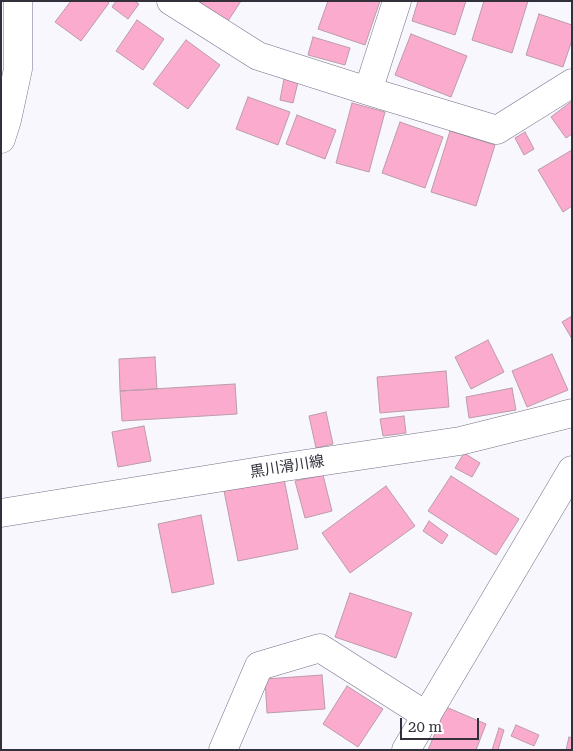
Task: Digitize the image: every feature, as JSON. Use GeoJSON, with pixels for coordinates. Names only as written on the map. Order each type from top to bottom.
{"type":"FeatureCollection","features":[{"type":"Feature","properties":{"kind":"street"},"geometry":{"type":"LineString","coordinates":[[1,140],[18,69],[18,1]]}},
{"type":"Feature","properties":{"kind":"street"},"geometry":{"type":"LineString","coordinates":[[171,1],[258,56],[497,130],[572,83]]}},
{"type":"Feature","properties":{"kind":"street"},"geometry":{"type":"LineString","coordinates":[[368,91],[397,1]]}},
{"type":"Feature","properties":{"kind":"street","name":"黒川滑川線"},"geometry":{"type":"LineString","coordinates":[[1,513],[460,441],[572,413]]}},
{"type":"Feature","properties":{"kind":"street"},"geometry":{"type":"LineString","coordinates":[[406,750],[572,470]]}},
{"type":"Feature","properties":{"kind":"street"},"geometry":{"type":"LineString","coordinates":[[223,750],[259,666],[320,648],[427,716]]}},
{"type":"Feature","properties":{"kind":"building"},"geometry":{"type":"Polygon","coordinates":[[[71,1],[106,1],[109,3],[81,41],[55,22],[71,1]]]}},
{"type":"Feature","properties":{"kind":"building"},"geometry":{"type":"Polygon","coordinates":[[[116,1],[134,1],[139,4],[128,19],[112,7],[116,1]]]}},
{"type":"Feature","properties":{"kind":"building"},"geometry":{"type":"Polygon","coordinates":[[[198,1],[241,1],[228,21],[198,1]]]}},
{"type":"Feature","properties":{"kind":"building"},"geometry":{"type":"Polygon","coordinates":[[[328,1],[380,1],[365,45],[318,29],[328,1]]]}},
{"type":"Feature","properties":{"kind":"building"},"geometry":{"type":"Polygon","coordinates":[[[418,1],[466,1],[455,35],[412,21],[418,1]]]}},
{"type":"Feature","properties":{"kind":"building"},"geometry":{"type":"Polygon","coordinates":[[[484,1],[528,1],[512,53],[472,40],[484,1]]]}},
{"type":"Feature","properties":{"kind":"building"},"geometry":{"type":"Polygon","coordinates":[[[539,14],[572,25],[572,40],[563,67],[526,55],[539,14]]]}},
{"type":"Feature","properties":{"kind":"building"},"geometry":{"type":"Polygon","coordinates":[[[137,20],[164,39],[143,70],[116,51],[137,20]]]}},
{"type":"Feature","properties":{"kind":"building"},"geometry":{"type":"Polygon","coordinates":[[[411,34],[467,56],[451,97],[395,75],[411,34]]]}},
{"type":"Feature","properties":{"kind":"building"},"geometry":{"type":"Polygon","coordinates":[[[313,37],[350,48],[345,65],[308,55],[313,37]]]}},
{"type":"Feature","properties":{"kind":"building"},"geometry":{"type":"Polygon","coordinates":[[[186,40],[220,65],[188,109],[153,84],[186,40]]]}},
{"type":"Feature","properties":{"kind":"building"},"geometry":{"type":"Polygon","coordinates":[[[284,79],[298,82],[293,103],[280,100],[284,79]]]}},
{"type":"Feature","properties":{"kind":"building"},"geometry":{"type":"Polygon","coordinates":[[[248,97],[290,112],[278,145],[236,129],[248,97]]]}},
{"type":"Feature","properties":{"kind":"building"},"geometry":{"type":"Polygon","coordinates":[[[572,101],[572,134],[566,138],[551,117],[572,101]]]}},
{"type":"Feature","properties":{"kind":"building"},"geometry":{"type":"Polygon","coordinates":[[[352,103],[385,112],[369,172],[336,163],[352,103]]]}},
{"type":"Feature","properties":{"kind":"building"},"geometry":{"type":"Polygon","coordinates":[[[297,115],[336,130],[325,159],[286,144],[297,115]]]}},
{"type":"Feature","properties":{"kind":"building"},"geometry":{"type":"Polygon","coordinates":[[[400,122],[443,137],[425,188],[382,173],[400,122]]]}},
{"type":"Feature","properties":{"kind":"building"},"geometry":{"type":"Polygon","coordinates":[[[450,131],[495,145],[476,206],[431,192],[450,131]]]}},
{"type":"Feature","properties":{"kind":"building"},"geometry":{"type":"Polygon","coordinates":[[[525,132],[534,149],[524,155],[515,138],[525,132]]]}},
{"type":"Feature","properties":{"kind":"building"},"geometry":{"type":"Polygon","coordinates":[[[572,150],[572,206],[563,212],[538,170],[572,150]]]}},
{"type":"Feature","properties":{"kind":"building"},"geometry":{"type":"Polygon","coordinates":[[[572,316],[572,339],[562,322],[572,316]]]}},
{"type":"Feature","properties":{"kind":"building"},"geometry":{"type":"Polygon","coordinates":[[[488,340],[504,372],[471,389],[455,357],[488,340]]]}},
{"type":"Feature","properties":{"kind":"building"},"geometry":{"type":"Polygon","coordinates":[[[552,354],[568,390],[527,407],[512,371],[552,354]]]}},
{"type":"Feature","properties":{"kind":"building"},"geometry":{"type":"Polygon","coordinates":[[[155,357],[157,389],[120,391],[119,359],[155,357]]]}},
{"type":"Feature","properties":{"kind":"building"},"geometry":{"type":"Polygon","coordinates":[[[446,371],[449,407],[380,413],[377,377],[446,371]]]}},
{"type":"Feature","properties":{"kind":"building"},"geometry":{"type":"Polygon","coordinates":[[[235,384],[237,414],[122,421],[120,391],[235,384]]]}},
{"type":"Feature","properties":{"kind":"building"},"geometry":{"type":"Polygon","coordinates":[[[512,388],[516,410],[469,418],[466,397],[512,388]]]}},
{"type":"Feature","properties":{"kind":"building"},"geometry":{"type":"Polygon","coordinates":[[[326,412],[333,444],[316,448],[309,416],[326,412]]]}},
{"type":"Feature","properties":{"kind":"building"},"geometry":{"type":"Polygon","coordinates":[[[404,416],[406,433],[383,436],[380,419],[404,416]]]}},
{"type":"Feature","properties":{"kind":"building"},"geometry":{"type":"Polygon","coordinates":[[[144,426],[151,461],[118,467],[112,432],[144,426]]]}},
{"type":"Feature","properties":{"kind":"building"},"geometry":{"type":"Polygon","coordinates":[[[464,453],[480,463],[472,477],[455,468],[464,453]]]}},
{"type":"Feature","properties":{"kind":"building"},"geometry":{"type":"Polygon","coordinates":[[[323,475],[332,511],[305,518],[295,481],[323,475]]]}},
{"type":"Feature","properties":{"kind":"building"},"geometry":{"type":"Polygon","coordinates":[[[451,476],[519,519],[496,555],[428,511],[451,476]]]}},
{"type":"Feature","properties":{"kind":"building"},"geometry":{"type":"Polygon","coordinates":[[[284,479],[298,549],[238,561],[224,491],[284,479]]]}},
{"type":"Feature","properties":{"kind":"building"},"geometry":{"type":"Polygon","coordinates":[[[386,486],[415,526],[350,573],[322,533],[386,486]]]}},
{"type":"Feature","properties":{"kind":"building"},"geometry":{"type":"Polygon","coordinates":[[[201,515],[214,584],[172,593],[158,524],[201,515]]]}},
{"type":"Feature","properties":{"kind":"building"},"geometry":{"type":"Polygon","coordinates":[[[429,521],[448,535],[442,544],[423,531],[429,521]]]}},
{"type":"Feature","properties":{"kind":"building"},"geometry":{"type":"Polygon","coordinates":[[[350,593],[412,613],[396,658],[335,637],[350,593]]]}},
{"type":"Feature","properties":{"kind":"building"},"geometry":{"type":"Polygon","coordinates":[[[322,675],[325,709],[267,713],[265,679],[322,675]]]}},
{"type":"Feature","properties":{"kind":"building"},"geometry":{"type":"Polygon","coordinates":[[[347,686],[383,709],[358,747],[323,724],[347,686]]]}},
{"type":"Feature","properties":{"kind":"building"},"geometry":{"type":"Polygon","coordinates":[[[446,707],[486,724],[476,750],[428,750],[446,707]]]}},
{"type":"Feature","properties":{"kind":"building"},"geometry":{"type":"Polygon","coordinates":[[[516,725],[539,735],[534,746],[511,736],[516,725]]]}},
{"type":"Feature","properties":{"kind":"building"},"geometry":{"type":"Polygon","coordinates":[[[499,728],[504,730],[498,750],[492,750],[499,728]]]}},
{"type":"Feature","properties":{"kind":"building"},"geometry":{"type":"Polygon","coordinates":[[[569,737],[572,738],[572,750],[566,750],[569,737]]]}}]}
